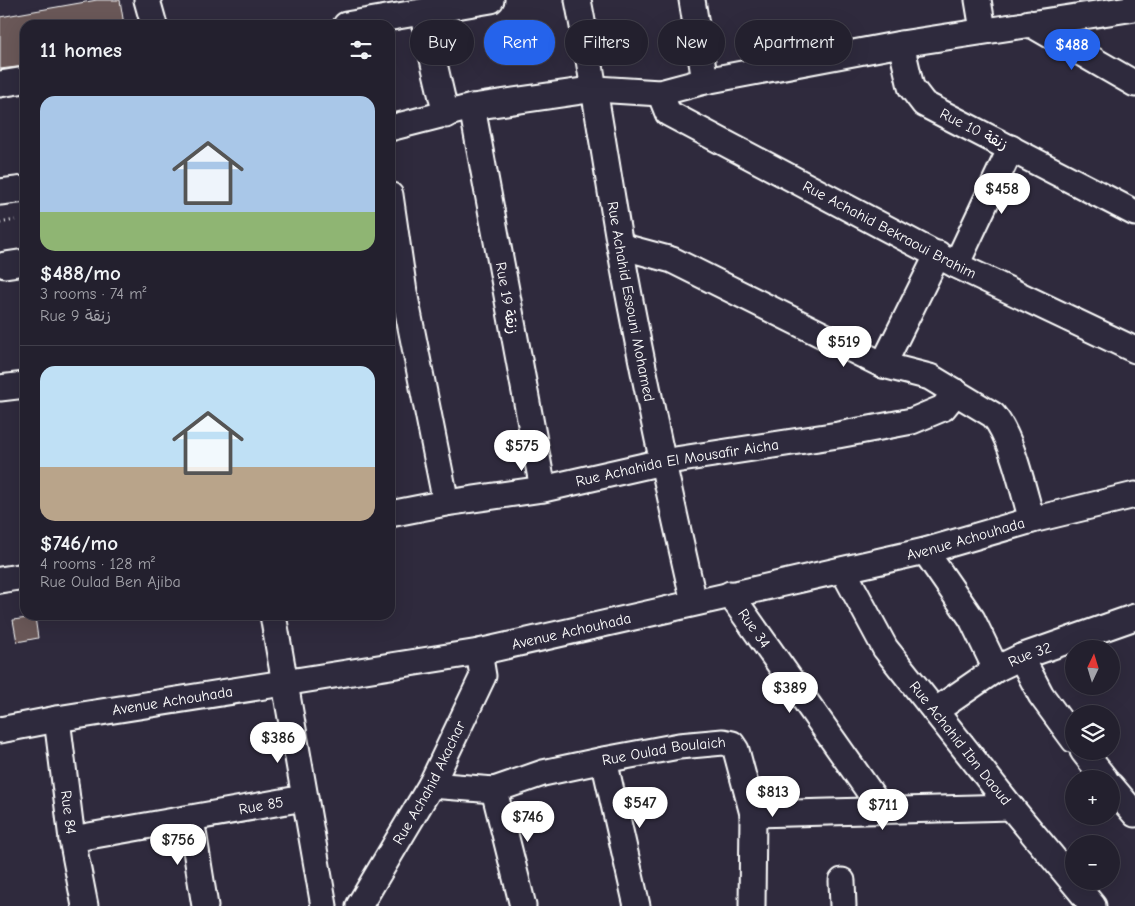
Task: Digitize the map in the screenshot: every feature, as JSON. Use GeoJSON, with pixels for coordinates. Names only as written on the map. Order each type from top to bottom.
{"type":"FeatureCollection","features":[{"type":"Feature","properties":{"kind":"street"},"geometry":{"type":"LineString","coordinates":[[147,0],[153,20]]}},
{"type":"Feature","properties":{"kind":"street"},"geometry":{"type":"LineString","coordinates":[[375,20],[492,0]]}},
{"type":"Feature","properties":{"kind":"street","name":"Rue Achahid Essouni Mohamed"},"geometry":{"type":"LineString","coordinates":[[578,0],[596,89],[620,246],[662,462],[694,602]]}},
{"type":"Feature","properties":{"kind":"street"},"geometry":{"type":"LineString","coordinates":[[692,0],[705,81]]}},
{"type":"Feature","properties":{"kind":"street"},"geometry":{"type":"LineString","coordinates":[[978,0],[984,30]]}},
{"type":"Feature","properties":{"kind":"street"},"geometry":{"type":"LineString","coordinates":[[395,127],[472,107],[596,89],[660,93],[705,81],[900,44],[1135,8]]}},
{"type":"Feature","properties":{"kind":"street"},"geometry":{"type":"LineString","coordinates":[[422,12],[446,115]]}},
{"type":"Feature","properties":{"kind":"street"},"geometry":{"type":"LineString","coordinates":[[1029,23],[1135,84]]}},
{"type":"Feature","properties":{"kind":"street","name":"Rue 10 زنقة"},"geometry":{"type":"LineString","coordinates":[[900,44],[906,74],[917,97],[924,104],[1135,213]]}},
{"type":"Feature","properties":{"kind":"street"},"geometry":{"type":"LineString","coordinates":[[0,84],[20,81]]}},
{"type":"Feature","properties":{"kind":"street","name":"Rue Achahid Bekraoui Brahim"},"geometry":{"type":"LineString","coordinates":[[660,93],[668,112],[947,260],[1135,350]]}},
{"type":"Feature","properties":{"kind":"street","name":"Rue 19 زنقة"},"geometry":{"type":"LineString","coordinates":[[472,107],[543,489]]}},
{"type":"Feature","properties":{"kind":"street"},"geometry":{"type":"LineString","coordinates":[[883,366],[947,260],[1011,148]]}},
{"type":"Feature","properties":{"kind":"street"},"geometry":{"type":"LineString","coordinates":[[0,192],[20,190]]}},
{"type":"Feature","properties":{"kind":"street"},"geometry":{"type":"LineString","coordinates":[[620,246],[672,260],[883,366],[930,377],[992,415],[1000,424],[1032,520]]}},
{"type":"Feature","properties":{"kind":"street"},"geometry":{"type":"LineString","coordinates":[[395,266],[397,294],[446,503]]}},
{"type":"Feature","properties":{"kind":"street"},"geometry":{"type":"LineString","coordinates":[[0,388],[20,386]]}},
{"type":"Feature","properties":{"kind":"street","name":"Rue Achahida El Mousafir Aicha"},"geometry":{"type":"LineString","coordinates":[[395,513],[446,503],[543,489],[662,462],[838,435],[912,421],[943,408],[956,392]]}},
{"type":"Feature","properties":{"kind":"street","name":"Avenue Achouhada"},"geometry":{"type":"LineString","coordinates":[[0,730],[57,719],[479,652],[925,551],[1032,520],[1135,495]]}},
{"type":"Feature","properties":{"kind":"street"},"geometry":{"type":"LineString","coordinates":[[925,551],[972,619],[996,668]]}},
{"type":"Feature","properties":{"kind":"street","name":"Rue Achahid Ibn Daoud"},"geometry":{"type":"LineString","coordinates":[[843,570],[885,648],[1011,808],[1094,906]]}},
{"type":"Feature","properties":{"kind":"street"},"geometry":{"type":"LineString","coordinates":[[0,580],[20,577]]}},
{"type":"Feature","properties":{"kind":"street","name":"Rue 34"},"geometry":{"type":"LineString","coordinates":[[730,594],[883,811]]}},
{"type":"Feature","properties":{"kind":"street","name":"Rue 32"},"geometry":{"type":"LineString","coordinates":[[935,711],[996,668],[1020,657],[1135,618]]}},
{"type":"Feature","properties":{"kind":"street"},"geometry":{"type":"LineString","coordinates":[[274,620],[324,906]]}},
{"type":"Feature","properties":{"kind":"street","name":"Rue Achahid Akachar"},"geometry":{"type":"LineString","coordinates":[[360,906],[431,785],[483,676],[479,652]]}},
{"type":"Feature","properties":{"kind":"street"},"geometry":{"type":"LineString","coordinates":[[1020,657],[1041,696],[1065,728]]}},
{"type":"Feature","properties":{"kind":"street","name":"Rue 84"},"geometry":{"type":"LineString","coordinates":[[57,719],[72,839],[84,906]]}},
{"type":"Feature","properties":{"kind":"street","name":"Rue Oulad Boulaich"},"geometry":{"type":"LineString","coordinates":[[494,790],[543,772],[604,760],[679,746],[723,742],[732,744],[736,750],[753,814],[752,906]]}},
{"type":"Feature","properties":{"kind":"street"},"geometry":{"type":"LineString","coordinates":[[604,760],[637,906]]}},
{"type":"Feature","properties":{"kind":"street"},"geometry":{"type":"LineString","coordinates":[[1090,760],[1098,770]]}},
{"type":"Feature","properties":{"kind":"street"},"geometry":{"type":"LineString","coordinates":[[431,785],[494,790],[523,906]]}},
{"type":"Feature","properties":{"kind":"street"},"geometry":{"type":"LineString","coordinates":[[1120,796],[1135,814]]}},
{"type":"Feature","properties":{"kind":"street","name":"Rue 85"},"geometry":{"type":"LineString","coordinates":[[72,839],[304,798]]}},
{"type":"Feature","properties":{"kind":"street"},"geometry":{"type":"LineString","coordinates":[[753,814],[1011,808]]}},
{"type":"Feature","properties":{"kind":"street"},"geometry":{"type":"LineString","coordinates":[[191,819],[205,906]]}},
{"type":"Feature","properties":{"kind":"street"},"geometry":{"type":"LineString","coordinates":[[842,881],[843,906]]}},
{"type":"Feature","properties":{"kind":"path"},"geometry":{"type":"LineString","coordinates":[[0,223],[15,220]]}},
{"type":"Feature","properties":{"kind":"building"},"geometry":{"type":"Polygon","coordinates":[[[97,0],[120,0],[123,20],[20,20],[20,67],[0,69],[0,17],[97,0]]]}},
{"type":"Feature","properties":{"kind":"building"},"geometry":{"type":"Polygon","coordinates":[[[13,620],[35,620],[38,638],[17,642],[13,620]]]}}]}
